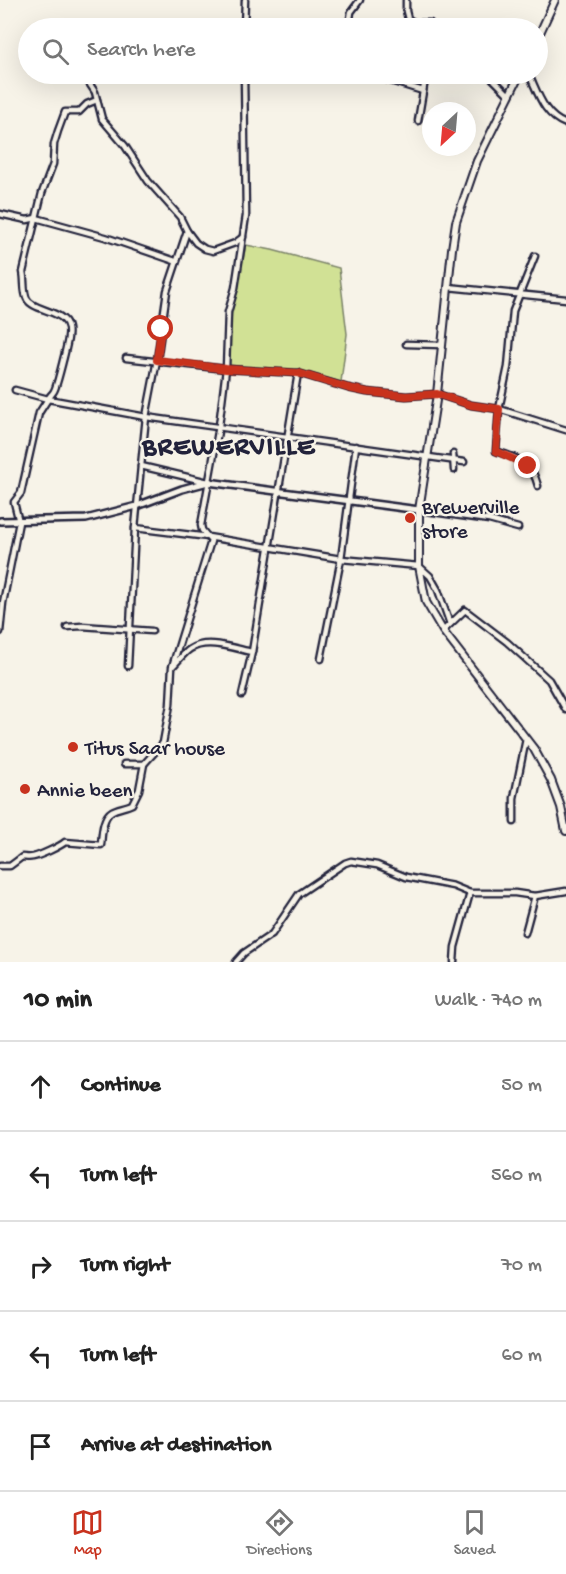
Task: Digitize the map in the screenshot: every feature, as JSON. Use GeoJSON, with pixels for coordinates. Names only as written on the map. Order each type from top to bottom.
{"type":"FeatureCollection","features":[{"type":"Feature","properties":{"kind":"highway"},"geometry":{"type":"LineString","coordinates":[[546,18],[555,0]]}},
{"type":"Feature","properties":{"kind":"highway"},"geometry":{"type":"LineString","coordinates":[[515,84],[477,160],[463,199],[452,249],[437,394],[418,510],[419,566],[426,602],[443,632],[534,749],[551,780],[561,807],[566,830]]}},
{"type":"Feature","properties":{"kind":"main road"},"geometry":{"type":"LineString","coordinates":[[0,521],[86,519],[137,506],[208,482],[418,510]]}},
{"type":"Feature","properties":{"kind":"street"},"geometry":{"type":"LineString","coordinates":[[244,18],[245,0]]}},
{"type":"Feature","properties":{"kind":"street"},"geometry":{"type":"LineString","coordinates":[[350,18],[351,12],[360,0]]}},
{"type":"Feature","properties":{"kind":"street"},"geometry":{"type":"LineString","coordinates":[[406,0],[408,18]]}},
{"type":"Feature","properties":{"kind":"street"},"geometry":{"type":"LineString","coordinates":[[90,84],[95,92],[102,119],[125,146],[148,181],[180,217],[196,243],[213,251],[235,243],[243,237]]}},
{"type":"Feature","properties":{"kind":"street"},"geometry":{"type":"LineString","coordinates":[[0,867],[10,866],[22,857],[34,857],[61,846],[65,842],[101,845],[107,816],[112,810],[132,804],[140,790],[144,764],[163,743],[170,705],[172,667],[212,541],[202,531],[201,525],[219,426],[226,369],[228,312],[235,288],[246,216],[244,84]]}},
{"type":"Feature","properties":{"kind":"street"},"geometry":{"type":"LineString","coordinates":[[400,84],[423,91]]}},
{"type":"Feature","properties":{"kind":"street"},"geometry":{"type":"LineString","coordinates":[[418,121],[424,84]]}},
{"type":"Feature","properties":{"kind":"street"},"geometry":{"type":"LineString","coordinates":[[498,84],[509,95]]}},
{"type":"Feature","properties":{"kind":"street"},"geometry":{"type":"LineString","coordinates":[[534,84],[543,105],[554,118],[566,124]]}},
{"type":"Feature","properties":{"kind":"street"},"geometry":{"type":"LineString","coordinates":[[0,632],[2,602],[19,522],[14,502],[21,493],[39,413],[54,392],[69,336],[63,319],[30,303],[25,298],[26,281],[23,272],[42,193],[53,164],[54,144],[65,112],[79,112],[87,104],[97,100]]}},
{"type":"Feature","properties":{"kind":"street"},"geometry":{"type":"LineString","coordinates":[[0,214],[27,220],[36,218],[105,237],[175,261]]}},
{"type":"Feature","properties":{"kind":"street"},"geometry":{"type":"LineString","coordinates":[[128,666],[135,528],[146,417],[167,291],[175,261],[187,231]]}},
{"type":"Feature","properties":{"kind":"street"},"geometry":{"type":"LineString","coordinates":[[535,256],[513,311],[508,367],[499,409],[496,451],[528,466],[534,471],[538,486]]}},
{"type":"Feature","properties":{"kind":"street"},"geometry":{"type":"LineString","coordinates":[[448,287],[566,299]]}},
{"type":"Feature","properties":{"kind":"street"},"geometry":{"type":"LineString","coordinates":[[405,344],[442,345]]}},
{"type":"Feature","properties":{"kind":"street"},"geometry":{"type":"LineString","coordinates":[[126,358],[226,369],[298,373],[367,392],[406,396],[437,394],[471,405],[499,409],[566,430]]}},
{"type":"Feature","properties":{"kind":"street"},"geometry":{"type":"LineString","coordinates":[[242,694],[252,652],[298,373]]}},
{"type":"Feature","properties":{"kind":"street"},"geometry":{"type":"LineString","coordinates":[[15,390],[48,399],[146,417],[464,462]]}},
{"type":"Feature","properties":{"kind":"street"},"geometry":{"type":"LineString","coordinates":[[321,659],[341,559],[356,446]]}},
{"type":"Feature","properties":{"kind":"street"},"geometry":{"type":"LineString","coordinates":[[453,454],[454,470]]}},
{"type":"Feature","properties":{"kind":"street"},"geometry":{"type":"LineString","coordinates":[[141,466],[208,482]]}},
{"type":"Feature","properties":{"kind":"street"},"geometry":{"type":"LineString","coordinates":[[418,510],[489,520],[518,528]]}},
{"type":"Feature","properties":{"kind":"street"},"geometry":{"type":"LineString","coordinates":[[135,528],[208,537],[341,559],[419,566],[430,576],[438,590],[450,624]]}},
{"type":"Feature","properties":{"kind":"street"},"geometry":{"type":"LineString","coordinates":[[443,632],[465,610],[507,642],[549,680],[566,710]]}},
{"type":"Feature","properties":{"kind":"street"},"geometry":{"type":"LineString","coordinates":[[67,627],[82,626],[152,632]]}},
{"type":"Feature","properties":{"kind":"street"},"geometry":{"type":"LineString","coordinates":[[172,667],[188,650],[197,646],[208,644],[252,652]]}},
{"type":"Feature","properties":{"kind":"street"},"geometry":{"type":"LineString","coordinates":[[514,822],[514,798],[526,739]]}},
{"type":"Feature","properties":{"kind":"street"},"geometry":{"type":"LineString","coordinates":[[124,764],[144,764]]}},
{"type":"Feature","properties":{"kind":"street"},"geometry":{"type":"LineString","coordinates":[[236,962],[244,953],[272,934],[299,894],[345,862],[377,865],[406,877],[453,886],[470,893],[514,893],[536,896],[566,891]]}},
{"type":"Feature","properties":{"kind":"street"},"geometry":{"type":"LineString","coordinates":[[454,962],[455,946],[470,893]]}},
{"type":"Feature","properties":{"kind":"street"},"geometry":{"type":"LineString","coordinates":[[525,933],[536,896]]}},
{"type":"Feature","properties":{"kind":"green space"},"geometry":{"type":"Polygon","coordinates":[[[246,245],[339,268],[347,334],[341,382],[306,372],[228,365],[231,316],[246,245]]]}},
{"type":"Feature","properties":{"kind":"place","name":"Brewerville store"},"geometry":{"type":"Point","coordinates":[410,518]}},
{"type":"Feature","properties":{"kind":"place","name":"Titus Saar house"},"geometry":{"type":"Point","coordinates":[73,747]}},
{"type":"Feature","properties":{"kind":"place","name":"Annie been"},"geometry":{"type":"Point","coordinates":[25,789]}},
{"type":"Feature","properties":{"kind":"district","name":"BREWERVILLE"},"geometry":{"type":"Point","coordinates":[229,445]}},
{"type":"Feature","properties":{"kind":"route"},"geometry":{"type":"LineString","coordinates":[[161,329],[157,360],[226,369],[298,373],[367,392],[406,396],[437,394],[471,405],[499,409],[496,451],[528,466]]}}]}
